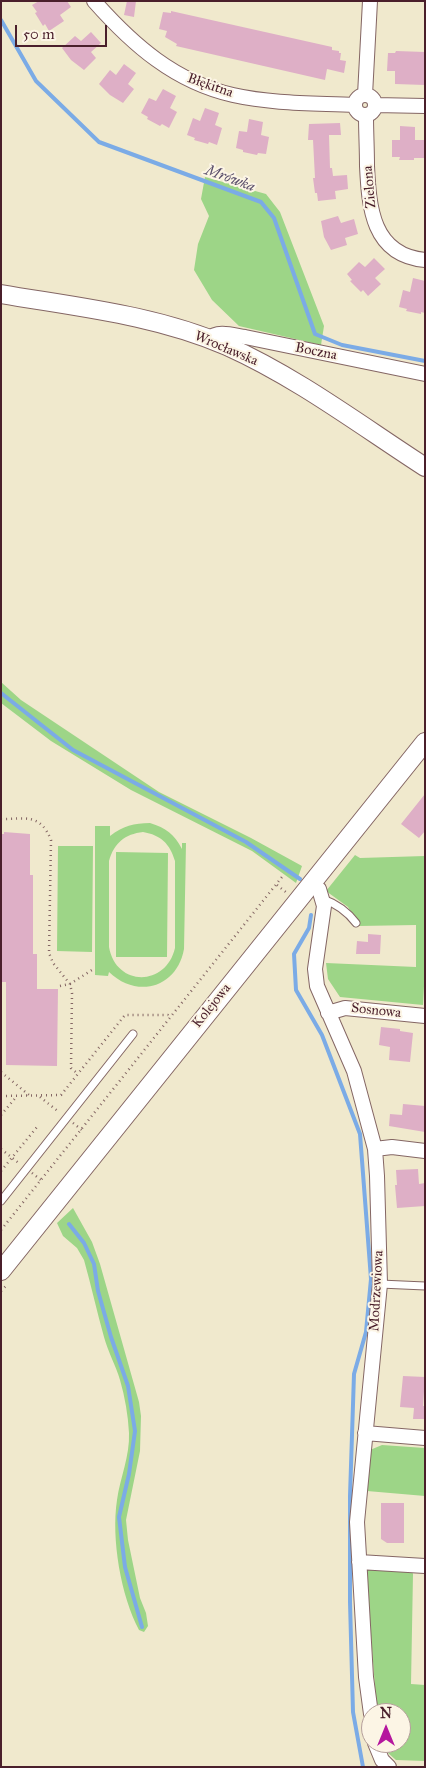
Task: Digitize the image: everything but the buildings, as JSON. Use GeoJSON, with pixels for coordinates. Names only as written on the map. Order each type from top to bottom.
{"type":"FeatureCollection","features":[{"type":"Feature","properties":{"kind":"street","name":"Błękitna"},"geometry":{"type":"LineString","coordinates":[[94,1],[118,29],[164,67],[210,89],[234,96],[261,99],[365,105],[425,106]]}},
{"type":"Feature","properties":{"kind":"street","name":"Zielona"},"geometry":{"type":"LineString","coordinates":[[370,1],[365,105],[368,194],[372,217],[390,246],[404,255],[425,260]]}},
{"type":"Feature","properties":{"kind":"street","name":"Wrocławska"},"geometry":{"type":"LineString","coordinates":[[1,294],[127,316],[162,324],[208,339],[298,384],[425,467]]}},
{"type":"Feature","properties":{"kind":"street","name":"Boczna"},"geometry":{"type":"LineString","coordinates":[[208,339],[218,333],[245,337],[425,374]]}},
{"type":"Feature","properties":{"kind":"street","name":"Kolejowa"},"geometry":{"type":"LineString","coordinates":[[1,1271],[425,742]]}},
{"type":"Feature","properties":{"kind":"street"},"geometry":{"type":"LineString","coordinates":[[311,883],[319,889],[323,899]]}},
{"type":"Feature","properties":{"kind":"street","name":"Modrzewiowa"},"geometry":{"type":"LineString","coordinates":[[323,899],[324,910],[314,969],[317,986],[354,1072],[375,1149],[380,1284],[358,1522],[366,1677],[370,1703]]}},
{"type":"Feature","properties":{"kind":"street","name":"Sosnowa"},"geometry":{"type":"LineString","coordinates":[[328,1014],[345,1008],[425,1016]]}},
{"type":"Feature","properties":{"kind":"street"},"geometry":{"type":"LineString","coordinates":[[375,1149],[392,1148],[425,1151]]}},
{"type":"Feature","properties":{"kind":"street"},"geometry":{"type":"LineString","coordinates":[[365,1433],[425,1438]]}},
{"type":"Feature","properties":{"kind":"street"},"geometry":{"type":"LineString","coordinates":[[359,1562],[425,1566]]}},
{"type":"Feature","properties":{"kind":"lane"},"geometry":{"type":"LineString","coordinates":[[323,899],[334,903],[348,912],[356,924]]}},
{"type":"Feature","properties":{"kind":"lane"},"geometry":{"type":"LineString","coordinates":[[1,1201],[132,1034]]}},
{"type":"Feature","properties":{"kind":"lane"},"geometry":{"type":"LineString","coordinates":[[380,1284],[425,1286]]}},
{"type":"Feature","properties":{"kind":"path"},"geometry":{"type":"LineString","coordinates":[[1,819],[30,819],[40,822],[51,840],[49,952],[53,964],[70,984],[72,993],[71,1068],[78,1074]]}},
{"type":"Feature","properties":{"kind":"path"},"geometry":{"type":"LineString","coordinates":[[1,1230],[282,877]]}},
{"type":"Feature","properties":{"kind":"path"},"geometry":{"type":"LineString","coordinates":[[60,986],[70,984],[95,968]]}},
{"type":"Feature","properties":{"kind":"path"},"geometry":{"type":"LineString","coordinates":[[1,1096],[61,1095],[125,1015],[168,1015],[172,1017]]}},
{"type":"Feature","properties":{"kind":"path"},"geometry":{"type":"LineString","coordinates":[[1,1072],[30,1096]]}},
{"type":"Feature","properties":{"kind":"path"},"geometry":{"type":"LineString","coordinates":[[1,1115],[17,1096]]}},
{"type":"Feature","properties":{"kind":"path"},"geometry":{"type":"LineString","coordinates":[[1,1171],[37,1127]]}},
{"type":"Feature","properties":{"kind":"green space"},"geometry":{"type":"Polygon","coordinates":[[[205,177],[266,194],[280,212],[324,326],[321,345],[239,326],[212,300],[194,270],[198,244],[209,216],[201,199],[205,177]]]}},
{"type":"Feature","properties":{"kind":"green space"},"geometry":{"type":"Polygon","coordinates":[[[1,682],[21,700],[159,792],[302,866],[296,883],[252,851],[131,790],[51,741],[1,703],[1,682]]]}},
{"type":"Feature","properties":{"kind":"green space"},"geometry":{"type":"Polygon","coordinates":[[[150,823],[165,829],[176,839],[182,849],[182,843],[186,843],[184,949],[180,962],[165,981],[143,987],[120,980],[109,972],[108,976],[95,975],[95,826],[110,826],[110,836],[124,827],[150,823]],[[137,833],[126,837],[117,844],[109,861],[109,947],[113,960],[121,970],[141,977],[152,975],[162,970],[170,961],[175,948],[175,861],[164,841],[149,833],[137,833]]]}},
{"type":"Feature","properties":{"kind":"green space"},"geometry":{"type":"Polygon","coordinates":[[[58,846],[93,846],[92,952],[57,951],[58,846]]]}},
{"type":"Feature","properties":{"kind":"green space"},"geometry":{"type":"Polygon","coordinates":[[[116,852],[168,853],[167,957],[116,957],[116,852]]]}},
{"type":"Feature","properties":{"kind":"green space"},"geometry":{"type":"Polygon","coordinates":[[[355,855],[360,858],[425,856],[423,1005],[340,997],[328,979],[326,963],[416,967],[416,925],[359,926],[348,907],[326,891],[355,855]]]}},
{"type":"Feature","properties":{"kind":"green space"},"geometry":{"type":"Polygon","coordinates":[[[73,1208],[92,1242],[100,1264],[139,1402],[141,1416],[140,1451],[126,1520],[128,1540],[140,1598],[146,1613],[148,1626],[144,1632],[139,1630],[127,1601],[119,1567],[115,1532],[117,1500],[129,1442],[126,1406],[120,1380],[104,1337],[84,1260],[77,1248],[63,1236],[57,1223],[73,1208]]]}},
{"type":"Feature","properties":{"kind":"green space"},"geometry":{"type":"Polygon","coordinates":[[[382,1445],[425,1448],[425,1496],[367,1491],[370,1450],[382,1445]]]}},
{"type":"Feature","properties":{"kind":"green space"},"geometry":{"type":"Polygon","coordinates":[[[373,1567],[411,1569],[413,1574],[411,1684],[425,1685],[425,1761],[396,1760],[388,1753],[411,1753],[411,1703],[376,1703],[366,1571],[373,1567]]]}},
{"type":"Feature","properties":{"kind":"waterway","name":"Mrówka"},"geometry":{"type":"LineString","coordinates":[[1,20],[36,81],[99,142],[261,202],[274,218],[315,334],[342,345],[425,361]]}},
{"type":"Feature","properties":{"kind":"waterway"},"geometry":{"type":"LineString","coordinates":[[1,693],[73,750],[246,842],[300,879]]}},
{"type":"Feature","properties":{"kind":"waterway"},"geometry":{"type":"LineString","coordinates":[[311,915],[309,928],[294,954],[296,990],[322,1035],[360,1134],[371,1279],[366,1332],[354,1374],[350,1496],[353,1712],[363,1767]]}},
{"type":"Feature","properties":{"kind":"waterway"},"geometry":{"type":"LineString","coordinates":[[69,1224],[84,1243],[94,1264],[98,1291],[128,1386],[135,1431],[129,1474],[119,1517],[125,1567],[142,1627]]}}]}
